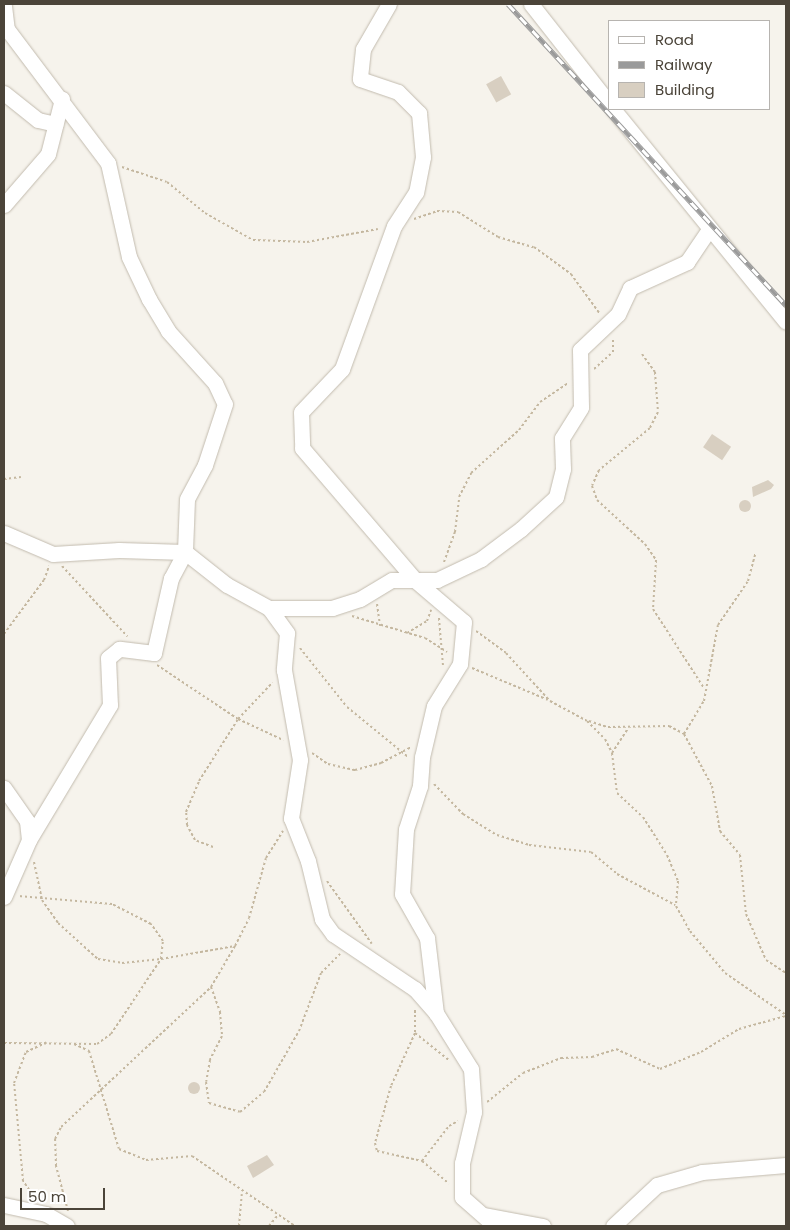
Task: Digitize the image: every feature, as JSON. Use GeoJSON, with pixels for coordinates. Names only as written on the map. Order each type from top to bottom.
{"type":"FeatureCollection","features":[{"type":"Feature","properties":{"kind":"street"},"geometry":{"type":"LineString","coordinates":[[389,4],[363,49],[360,79],[398,92],[419,113],[423,157],[416,192],[394,226],[342,369],[301,412],[302,448],[429,588],[464,622],[460,664],[434,706],[421,771],[406,829],[402,894],[427,938],[436,1013]]}},
{"type":"Feature","properties":{"kind":"street"},"geometry":{"type":"LineString","coordinates":[[531,4],[608,102]]}},
{"type":"Feature","properties":{"kind":"street"},"geometry":{"type":"LineString","coordinates":[[4,6],[5,27],[62,99],[108,163],[129,257],[149,299],[168,332],[215,383],[225,404],[205,465],[186,500],[185,552],[171,578],[154,652],[143,653],[119,649],[108,658],[110,704],[29,840],[4,895]]}},
{"type":"Feature","properties":{"kind":"street"},"geometry":{"type":"LineString","coordinates":[[4,93],[38,120],[56,124]]}},
{"type":"Feature","properties":{"kind":"street"},"geometry":{"type":"LineString","coordinates":[[4,205],[48,154],[62,99]]}},
{"type":"Feature","properties":{"kind":"street"},"geometry":{"type":"LineString","coordinates":[[614,110],[786,322]]}},
{"type":"Feature","properties":{"kind":"street"},"geometry":{"type":"LineString","coordinates":[[269,608],[332,608],[360,599],[392,580],[429,588],[481,559],[556,497],[563,470],[562,438],[581,407],[580,350],[618,314],[630,288],[687,262],[709,229]]}},
{"type":"Feature","properties":{"kind":"street"},"geometry":{"type":"LineString","coordinates":[[4,533],[53,554],[119,550],[185,552],[227,585],[269,608],[286,633],[284,670],[299,743],[291,818],[308,861],[322,919],[333,934],[415,989],[436,1013],[471,1069],[474,1112],[462,1163],[462,1197],[479,1214],[495,1226]]}},
{"type":"Feature","properties":{"kind":"street"},"geometry":{"type":"LineString","coordinates":[[4,788],[28,821],[29,840]]}},
{"type":"Feature","properties":{"kind":"street"},"geometry":{"type":"LineString","coordinates":[[613,1226],[658,1185],[702,1172],[786,1165]]}},
{"type":"Feature","properties":{"kind":"street"},"geometry":{"type":"LineString","coordinates":[[4,1205],[46,1214],[70,1223]]}},
{"type":"Feature","properties":{"kind":"street"},"geometry":{"type":"LineString","coordinates":[[479,1214],[543,1226]]}},
{"type":"Feature","properties":{"kind":"path"},"geometry":{"type":"LineString","coordinates":[[108,163],[167,182],[205,213],[253,240],[307,242],[394,226],[437,211],[458,212],[498,237],[534,247],[571,274],[607,323],[613,352],[607,362],[540,402],[520,430],[471,474],[459,497],[455,532],[429,588],[431,600],[427,621],[407,633]]}},
{"type":"Feature","properties":{"kind":"path"},"geometry":{"type":"LineString","coordinates":[[642,354],[656,372],[658,412],[650,428],[599,470],[592,486],[597,500],[656,560],[654,609],[704,688]]}},
{"type":"Feature","properties":{"kind":"path"},"geometry":{"type":"LineString","coordinates":[[4,479],[21,477]]}},
{"type":"Feature","properties":{"kind":"path"},"geometry":{"type":"LineString","coordinates":[[4,634],[44,580],[53,554],[143,653]]}},
{"type":"Feature","properties":{"kind":"path"},"geometry":{"type":"LineString","coordinates":[[684,734],[704,701],[704,688],[718,625],[748,581],[755,554]]}},
{"type":"Feature","properties":{"kind":"path"},"geometry":{"type":"LineString","coordinates":[[429,588],[442,647],[446,688]]}},
{"type":"Feature","properties":{"kind":"path"},"geometry":{"type":"LineString","coordinates":[[332,608],[442,647],[460,664],[550,701],[587,721],[628,728],[670,726],[684,734],[712,786],[720,831],[740,855],[743,896],[753,929],[766,960],[786,973]]}},
{"type":"Feature","properties":{"kind":"path"},"geometry":{"type":"LineString","coordinates":[[464,622],[506,653],[550,701]]}},
{"type":"Feature","properties":{"kind":"path"},"geometry":{"type":"LineString","coordinates":[[286,633],[348,707],[395,743],[463,814],[497,835],[529,845],[591,852],[617,874],[676,906],[725,973],[786,1015]]}},
{"type":"Feature","properties":{"kind":"path"},"geometry":{"type":"LineString","coordinates":[[213,847],[195,840],[186,812],[199,781],[238,719],[284,670]]}},
{"type":"Feature","properties":{"kind":"path"},"geometry":{"type":"LineString","coordinates":[[587,721],[612,753],[617,794],[643,817],[667,856],[678,881],[676,906]]}},
{"type":"Feature","properties":{"kind":"path"},"geometry":{"type":"LineString","coordinates":[[612,753],[628,728]]}},
{"type":"Feature","properties":{"kind":"path"},"geometry":{"type":"LineString","coordinates":[[70,1223],[56,1166],[55,1139],[61,1127],[211,986],[249,918],[266,858],[291,818]]}},
{"type":"Feature","properties":{"kind":"path"},"geometry":{"type":"LineString","coordinates":[[29,840],[42,900],[58,923],[98,959],[122,963],[161,959],[235,946]]}},
{"type":"Feature","properties":{"kind":"path"},"geometry":{"type":"LineString","coordinates":[[324,878],[378,951]]}},
{"type":"Feature","properties":{"kind":"path"},"geometry":{"type":"LineString","coordinates":[[4,895],[42,900],[112,904],[151,924],[164,941],[161,959],[111,1034],[97,1044],[48,1041],[4,1043]]}},
{"type":"Feature","properties":{"kind":"path"},"geometry":{"type":"LineString","coordinates":[[211,986],[220,1012],[222,1036],[210,1060],[206,1082],[209,1103],[240,1112],[264,1092],[299,1031],[321,973],[333,957],[354,949]]}},
{"type":"Feature","properties":{"kind":"path"},"geometry":{"type":"LineString","coordinates":[[415,1007],[415,1033],[391,1086],[375,1143],[377,1151],[422,1161],[462,1197]]}},
{"type":"Feature","properties":{"kind":"path"},"geometry":{"type":"LineString","coordinates":[[422,1161],[449,1126],[474,1112],[523,1073],[561,1058],[592,1057],[616,1049],[660,1068],[701,1052],[739,1029],[786,1015]]}},
{"type":"Feature","properties":{"kind":"path"},"geometry":{"type":"LineString","coordinates":[[415,1033],[454,1064]]}},
{"type":"Feature","properties":{"kind":"path"},"geometry":{"type":"LineString","coordinates":[[46,1214],[23,1180],[14,1083],[26,1052],[48,1041]]}},
{"type":"Feature","properties":{"kind":"path"},"geometry":{"type":"LineString","coordinates":[[72,1043],[89,1051],[120,1149],[146,1160],[192,1156],[242,1193],[295,1226]]}},
{"type":"Feature","properties":{"kind":"path"},"geometry":{"type":"LineString","coordinates":[[239,1226],[242,1193]]}},
{"type":"Feature","properties":{"kind":"path"},"geometry":{"type":"LineString","coordinates":[[269,1226],[278,1215]]}},
{"type":"Feature","properties":{"kind":"building"},"geometry":{"type":"Polygon","coordinates":[[[501,76],[511,94],[496,103],[486,84],[501,76]]]}},
{"type":"Feature","properties":{"kind":"building"},"geometry":{"type":"Polygon","coordinates":[[[712,434],[731,447],[722,460],[703,447],[712,434]]]}},
{"type":"Feature","properties":{"kind":"building"},"geometry":{"type":"Polygon","coordinates":[[[768,480],[774,485],[771,489],[753,497],[752,487],[768,480]]]}},
{"type":"Feature","properties":{"kind":"building"},"geometry":{"type":"Polygon","coordinates":[[[743,500],[747,500],[751,506],[747,512],[743,512],[739,508],[739,504],[743,500]]]}},
{"type":"Feature","properties":{"kind":"building"},"geometry":{"type":"Polygon","coordinates":[[[196,1082],[199,1083],[199,1093],[192,1094],[189,1093],[188,1086],[189,1083],[196,1082]]]}},
{"type":"Feature","properties":{"kind":"building"},"geometry":{"type":"Polygon","coordinates":[[[267,1155],[274,1165],[253,1178],[247,1166],[267,1155]]]}},
{"type":"Feature","properties":{"kind":"railway"},"geometry":{"type":"LineString","coordinates":[[508,4],[786,305]]}}]}
